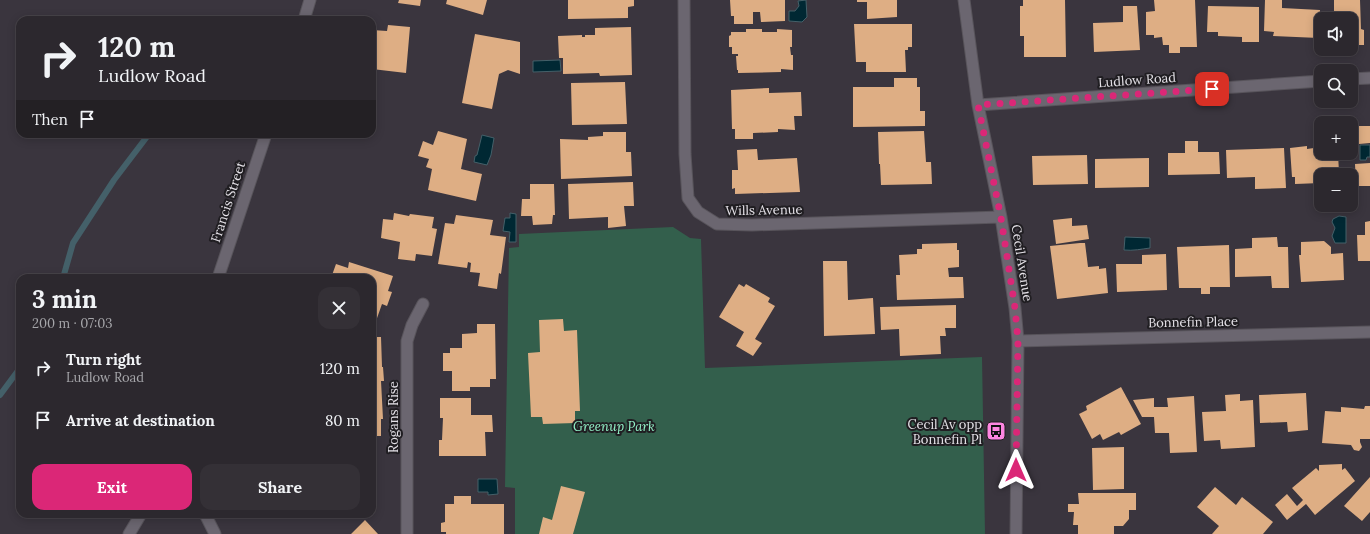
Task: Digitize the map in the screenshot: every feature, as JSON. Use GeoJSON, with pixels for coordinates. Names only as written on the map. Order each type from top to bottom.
{"type":"FeatureCollection","features":[{"type":"Feature","properties":{"kind":"street"},"geometry":{"type":"LineString","coordinates":[[305,16],[310,0]]}},
{"type":"Feature","properties":{"kind":"street","name":"Wills Avenue"},"geometry":{"type":"LineString","coordinates":[[684,0],[686,168],[688,198],[698,212],[717,224],[752,225],[1001,218]]}},
{"type":"Feature","properties":{"kind":"street","name":"Cecil Avenue"},"geometry":{"type":"LineString","coordinates":[[964,0],[978,105],[1001,218],[1015,308],[1018,341],[1016,534]]}},
{"type":"Feature","properties":{"kind":"street"},"geometry":{"type":"LineString","coordinates":[[1358,79],[1370,78]]}},
{"type":"Feature","properties":{"kind":"street","name":"Ludlow Road"},"geometry":{"type":"LineString","coordinates":[[978,105],[1314,81]]}},
{"type":"Feature","properties":{"kind":"street","name":"Francis Street"},"geometry":{"type":"LineString","coordinates":[[219,274],[265,138]]}},
{"type":"Feature","properties":{"kind":"street","name":"Rogans Rise"},"geometry":{"type":"LineString","coordinates":[[407,534],[407,341],[412,324],[423,304]]}},
{"type":"Feature","properties":{"kind":"street","name":"Bonnefin Place"},"geometry":{"type":"LineString","coordinates":[[1018,341],[1370,332]]}},
{"type":"Feature","properties":{"kind":"street"},"geometry":{"type":"LineString","coordinates":[[129,534],[139,518]]}},
{"type":"Feature","properties":{"kind":"street"},"geometry":{"type":"LineString","coordinates":[[207,518],[215,534]]}},
{"type":"Feature","properties":{"kind":"green space","name":"Greenup Park"},"geometry":{"type":"Polygon","coordinates":[[[673,227],[690,238],[701,239],[705,368],[982,357],[985,534],[515,534],[515,488],[505,487],[509,248],[519,247],[519,234],[673,227]]]}},
{"type":"Feature","properties":{"kind":"water"},"geometry":{"type":"Polygon","coordinates":[[[806,0],[807,17],[802,22],[789,21],[789,11],[795,11],[799,6],[798,1],[806,0]]]}},
{"type":"Feature","properties":{"kind":"water"},"geometry":{"type":"Polygon","coordinates":[[[560,60],[561,71],[533,72],[533,61],[560,60]]]}},
{"type":"Feature","properties":{"kind":"water"},"geometry":{"type":"Polygon","coordinates":[[[482,135],[494,138],[491,155],[487,165],[474,162],[482,135]]]}},
{"type":"Feature","properties":{"kind":"water"},"geometry":{"type":"Polygon","coordinates":[[[1360,145],[1370,145],[1370,157],[1367,157],[1366,160],[1360,160],[1360,145]]]}},
{"type":"Feature","properties":{"kind":"water"},"geometry":{"type":"Polygon","coordinates":[[[510,213],[516,214],[516,242],[509,242],[510,232],[503,231],[505,218],[510,218],[510,213]]]}},
{"type":"Feature","properties":{"kind":"water"},"geometry":{"type":"Polygon","coordinates":[[[1339,216],[1346,217],[1346,243],[1335,243],[1332,236],[1335,228],[1332,222],[1333,219],[1339,216]]]}},
{"type":"Feature","properties":{"kind":"water"},"geometry":{"type":"Polygon","coordinates":[[[1125,237],[1150,238],[1150,248],[1124,250],[1125,237]]]}},
{"type":"Feature","properties":{"kind":"water"},"geometry":{"type":"Polygon","coordinates":[[[478,479],[497,479],[498,494],[488,495],[488,492],[478,492],[478,479]]]}},
{"type":"Feature","properties":{"kind":"building"},"geometry":{"type":"Polygon","coordinates":[[[399,0],[421,0],[420,6],[398,3],[399,0]]]}},
{"type":"Feature","properties":{"kind":"building"},"geometry":{"type":"Polygon","coordinates":[[[447,0],[487,0],[483,15],[446,4],[447,0]]]}},
{"type":"Feature","properties":{"kind":"building"},"geometry":{"type":"Polygon","coordinates":[[[568,0],[634,0],[634,6],[628,7],[628,18],[568,19],[568,0]]]}},
{"type":"Feature","properties":{"kind":"building"},"geometry":{"type":"Polygon","coordinates":[[[730,0],[785,0],[785,21],[761,22],[760,12],[753,12],[753,24],[734,24],[734,16],[731,16],[730,0]]]}},
{"type":"Feature","properties":{"kind":"building"},"geometry":{"type":"Polygon","coordinates":[[[857,0],[897,0],[897,17],[867,19],[867,2],[857,2],[857,0]]]}},
{"type":"Feature","properties":{"kind":"building"},"geometry":{"type":"Polygon","coordinates":[[[1023,0],[1065,0],[1066,57],[1024,57],[1024,36],[1020,36],[1020,6],[1023,6],[1023,0]]]}},
{"type":"Feature","properties":{"kind":"building"},"geometry":{"type":"Polygon","coordinates":[[[1154,0],[1195,0],[1197,47],[1180,47],[1180,53],[1169,53],[1169,45],[1163,45],[1162,37],[1154,38],[1154,35],[1146,35],[1146,12],[1155,11],[1154,0]]]}},
{"type":"Feature","properties":{"kind":"building"},"geometry":{"type":"Polygon","coordinates":[[[1265,0],[1282,0],[1282,8],[1320,10],[1320,12],[1314,12],[1314,38],[1273,36],[1274,32],[1264,31],[1265,0]]]}},
{"type":"Feature","properties":{"kind":"building"},"geometry":{"type":"Polygon","coordinates":[[[1334,0],[1360,0],[1361,29],[1364,30],[1364,45],[1358,45],[1358,12],[1334,12],[1334,0]]]}},
{"type":"Feature","properties":{"kind":"building"},"geometry":{"type":"Polygon","coordinates":[[[1123,6],[1137,6],[1140,50],[1094,52],[1093,23],[1123,22],[1123,6]]]}},
{"type":"Feature","properties":{"kind":"building"},"geometry":{"type":"Polygon","coordinates":[[[1208,6],[1259,7],[1259,42],[1242,42],[1242,37],[1218,36],[1218,32],[1207,32],[1208,6]]]}},
{"type":"Feature","properties":{"kind":"building"},"geometry":{"type":"Polygon","coordinates":[[[854,24],[912,24],[912,47],[908,47],[908,50],[905,50],[906,72],[866,72],[866,62],[856,62],[854,24]]]}},
{"type":"Feature","properties":{"kind":"building"},"geometry":{"type":"Polygon","coordinates":[[[388,25],[410,27],[406,73],[376,69],[376,30],[387,31],[388,25]]]}},
{"type":"Feature","properties":{"kind":"building"},"geometry":{"type":"Polygon","coordinates":[[[631,27],[632,75],[600,76],[599,73],[563,74],[563,58],[559,58],[558,36],[582,35],[582,37],[585,37],[585,35],[595,35],[595,28],[631,27]]]}},
{"type":"Feature","properties":{"kind":"building"},"geometry":{"type":"Polygon","coordinates":[[[746,29],[762,29],[762,32],[777,32],[777,29],[792,30],[792,47],[790,47],[791,55],[793,55],[793,70],[781,69],[781,72],[738,73],[736,56],[738,56],[738,54],[732,54],[732,47],[729,47],[729,36],[731,35],[731,32],[746,32],[746,29]]]}},
{"type":"Feature","properties":{"kind":"building"},"geometry":{"type":"Polygon","coordinates":[[[475,34],[520,42],[520,74],[508,70],[499,74],[492,109],[462,103],[475,34]]]}},
{"type":"Feature","properties":{"kind":"building"},"geometry":{"type":"Polygon","coordinates":[[[894,78],[917,78],[917,87],[920,87],[920,111],[925,111],[925,126],[853,127],[853,87],[894,87],[894,78]]]}},
{"type":"Feature","properties":{"kind":"building"},"geometry":{"type":"Polygon","coordinates":[[[625,82],[627,124],[572,125],[571,83],[625,82]]]}},
{"type":"Feature","properties":{"kind":"building"},"geometry":{"type":"Polygon","coordinates":[[[769,88],[769,93],[801,92],[802,116],[794,116],[795,130],[778,129],[778,132],[753,133],[753,139],[735,139],[735,129],[732,129],[731,90],[769,88]]]}},
{"type":"Feature","properties":{"kind":"building"},"geometry":{"type":"Polygon","coordinates":[[[1358,126],[1370,126],[1370,143],[1359,144],[1358,126]]]}},
{"type":"Feature","properties":{"kind":"building"},"geometry":{"type":"Polygon","coordinates":[[[438,131],[467,139],[461,169],[482,174],[476,201],[428,190],[432,169],[426,167],[429,159],[418,156],[423,141],[433,145],[438,131]]]}},
{"type":"Feature","properties":{"kind":"building"},"geometry":{"type":"Polygon","coordinates":[[[924,131],[926,162],[931,162],[932,184],[881,185],[878,132],[924,131]]]}},
{"type":"Feature","properties":{"kind":"building"},"geometry":{"type":"Polygon","coordinates":[[[603,132],[626,132],[626,152],[631,152],[632,176],[561,179],[560,139],[588,140],[588,137],[603,136],[603,132]]]}},
{"type":"Feature","properties":{"kind":"building"},"geometry":{"type":"Polygon","coordinates":[[[1185,141],[1198,141],[1198,152],[1219,152],[1220,174],[1168,175],[1168,153],[1185,153],[1185,141]]]}},
{"type":"Feature","properties":{"kind":"building"},"geometry":{"type":"Polygon","coordinates":[[[1307,146],[1307,149],[1314,148],[1314,160],[1338,160],[1339,168],[1314,168],[1314,183],[1295,184],[1295,177],[1292,177],[1290,148],[1307,146]]]}},
{"type":"Feature","properties":{"kind":"building"},"geometry":{"type":"Polygon","coordinates":[[[1284,148],[1286,188],[1255,189],[1255,177],[1227,178],[1226,150],[1284,148]]]}},
{"type":"Feature","properties":{"kind":"building"},"geometry":{"type":"Polygon","coordinates":[[[757,149],[758,160],[797,158],[800,192],[735,194],[735,188],[732,189],[732,170],[738,170],[737,150],[757,149]]]}},
{"type":"Feature","properties":{"kind":"building"},"geometry":{"type":"Polygon","coordinates":[[[1087,155],[1088,184],[1033,185],[1032,156],[1087,155]]]}},
{"type":"Feature","properties":{"kind":"building"},"geometry":{"type":"Polygon","coordinates":[[[1149,158],[1149,187],[1095,188],[1095,159],[1149,158]]]}},
{"type":"Feature","properties":{"kind":"building"},"geometry":{"type":"Polygon","coordinates":[[[1370,163],[1370,186],[1358,186],[1358,168],[1355,168],[1355,164],[1370,163]]]}},
{"type":"Feature","properties":{"kind":"building"},"geometry":{"type":"Polygon","coordinates":[[[633,182],[634,206],[624,206],[626,226],[608,228],[608,217],[569,219],[568,184],[633,182]]]}},
{"type":"Feature","properties":{"kind":"building"},"geometry":{"type":"Polygon","coordinates":[[[530,184],[554,184],[555,215],[553,215],[552,224],[533,225],[532,216],[521,216],[522,199],[530,199],[530,184]]]}},
{"type":"Feature","properties":{"kind":"building"},"geometry":{"type":"Polygon","coordinates":[[[394,213],[409,216],[410,214],[434,217],[432,228],[437,229],[432,256],[416,254],[415,261],[398,259],[400,242],[381,238],[383,219],[393,220],[394,213]]]}},
{"type":"Feature","properties":{"kind":"building"},"geometry":{"type":"Polygon","coordinates":[[[456,215],[493,220],[490,235],[506,237],[501,274],[499,273],[497,289],[478,286],[480,273],[470,272],[471,263],[468,262],[467,268],[438,264],[445,223],[454,224],[456,215]]]}},
{"type":"Feature","properties":{"kind":"building"},"geometry":{"type":"Polygon","coordinates":[[[1072,218],[1072,226],[1087,225],[1089,239],[1056,244],[1053,220],[1072,218]]]}},
{"type":"Feature","properties":{"kind":"building"},"geometry":{"type":"Polygon","coordinates":[[[1370,221],[1370,261],[1358,261],[1357,235],[1365,235],[1365,222],[1370,221]]]}},
{"type":"Feature","properties":{"kind":"building"},"geometry":{"type":"Polygon","coordinates":[[[1277,237],[1278,247],[1288,247],[1289,288],[1272,288],[1271,276],[1235,277],[1235,249],[1252,248],[1252,238],[1277,237]]]}},
{"type":"Feature","properties":{"kind":"building"},"geometry":{"type":"Polygon","coordinates":[[[1324,241],[1331,247],[1331,254],[1343,253],[1344,280],[1301,282],[1299,255],[1301,255],[1301,242],[1324,241]]]}},
{"type":"Feature","properties":{"kind":"building"},"geometry":{"type":"Polygon","coordinates":[[[957,243],[957,250],[959,250],[959,267],[948,268],[949,277],[963,277],[964,298],[897,300],[896,275],[900,275],[899,255],[917,254],[917,249],[922,249],[922,244],[957,243]]]}},
{"type":"Feature","properties":{"kind":"building"},"geometry":{"type":"Polygon","coordinates":[[[1085,243],[1088,267],[1099,266],[1099,269],[1106,268],[1108,293],[1057,299],[1050,246],[1085,243]]]}},
{"type":"Feature","properties":{"kind":"building"},"geometry":{"type":"Polygon","coordinates":[[[1229,245],[1230,287],[1210,287],[1210,294],[1201,294],[1201,288],[1179,288],[1177,247],[1229,245]]]}},
{"type":"Feature","properties":{"kind":"building"},"geometry":{"type":"Polygon","coordinates":[[[1166,254],[1167,290],[1117,292],[1116,264],[1142,264],[1142,255],[1166,254]]]}},
{"type":"Feature","properties":{"kind":"building"},"geometry":{"type":"Polygon","coordinates":[[[823,261],[847,261],[848,300],[873,298],[875,334],[824,336],[823,261]]]}},
{"type":"Feature","properties":{"kind":"building"},"geometry":{"type":"Polygon","coordinates":[[[349,262],[393,276],[388,291],[392,292],[387,306],[382,304],[376,321],[376,274],[332,274],[336,264],[348,268],[349,262]]]}},
{"type":"Feature","properties":{"kind":"building"},"geometry":{"type":"Polygon","coordinates":[[[739,284],[744,287],[746,284],[770,298],[768,302],[775,306],[755,339],[762,343],[753,356],[736,346],[744,332],[719,317],[739,284]]]}},
{"type":"Feature","properties":{"kind":"building"},"geometry":{"type":"Polygon","coordinates":[[[956,305],[956,328],[945,328],[946,336],[940,336],[941,354],[900,356],[899,329],[881,330],[880,307],[956,305]]]}},
{"type":"Feature","properties":{"kind":"building"},"geometry":{"type":"Polygon","coordinates":[[[563,319],[564,331],[577,330],[580,411],[575,411],[575,423],[543,424],[542,417],[531,417],[528,353],[540,352],[539,320],[563,319]]]}},
{"type":"Feature","properties":{"kind":"building"},"geometry":{"type":"Polygon","coordinates":[[[477,324],[495,324],[496,379],[490,379],[490,387],[470,387],[470,391],[452,391],[452,371],[443,371],[443,353],[450,353],[450,348],[462,348],[462,334],[477,333],[477,324]]]}},
{"type":"Feature","properties":{"kind":"building"},"geometry":{"type":"Polygon","coordinates":[[[376,337],[381,337],[384,381],[381,381],[383,419],[381,419],[381,436],[376,436],[376,337]]]}},
{"type":"Feature","properties":{"kind":"building"},"geometry":{"type":"Polygon","coordinates":[[[1121,387],[1141,424],[1121,435],[1119,432],[1103,440],[1100,434],[1092,439],[1079,414],[1087,410],[1086,406],[1121,387]]]}},
{"type":"Feature","properties":{"kind":"building"},"geometry":{"type":"Polygon","coordinates":[[[1306,393],[1308,430],[1288,432],[1287,422],[1260,423],[1259,395],[1306,393]]]}},
{"type":"Feature","properties":{"kind":"building"},"geometry":{"type":"Polygon","coordinates":[[[1240,394],[1240,401],[1253,400],[1255,447],[1221,449],[1220,440],[1204,441],[1202,412],[1226,411],[1225,395],[1240,394]]]}},
{"type":"Feature","properties":{"kind":"building"},"geometry":{"type":"Polygon","coordinates":[[[1194,396],[1197,452],[1170,453],[1169,433],[1155,433],[1154,417],[1142,417],[1133,400],[1154,398],[1154,407],[1168,407],[1167,398],[1194,396]]]}},
{"type":"Feature","properties":{"kind":"building"},"geometry":{"type":"Polygon","coordinates":[[[440,398],[471,398],[471,415],[492,415],[493,432],[485,432],[486,456],[439,456],[439,440],[442,440],[443,418],[440,418],[440,398]]]}},
{"type":"Feature","properties":{"kind":"building"},"geometry":{"type":"Polygon","coordinates":[[[1365,406],[1370,406],[1370,439],[1360,439],[1362,447],[1359,451],[1354,450],[1351,445],[1322,443],[1325,411],[1341,412],[1341,407],[1364,409],[1365,406]]]}},
{"type":"Feature","properties":{"kind":"building"},"geometry":{"type":"Polygon","coordinates":[[[1124,447],[1124,489],[1093,490],[1092,448],[1124,447]]]}},
{"type":"Feature","properties":{"kind":"building"},"geometry":{"type":"Polygon","coordinates":[[[1342,464],[1342,470],[1345,468],[1355,481],[1315,515],[1306,504],[1287,520],[1275,505],[1287,494],[1297,506],[1303,500],[1292,488],[1316,468],[1319,471],[1319,465],[1342,464]]]}},
{"type":"Feature","properties":{"kind":"building"},"geometry":{"type":"Polygon","coordinates":[[[1370,477],[1370,512],[1362,521],[1344,506],[1370,477]]]}},
{"type":"Feature","properties":{"kind":"building"},"geometry":{"type":"Polygon","coordinates":[[[561,486],[585,492],[573,534],[539,534],[543,517],[552,520],[561,486]]]}},
{"type":"Feature","properties":{"kind":"building"},"geometry":{"type":"Polygon","coordinates":[[[1215,487],[1236,505],[1242,497],[1273,522],[1263,534],[1212,534],[1219,526],[1197,507],[1215,487]]]}},
{"type":"Feature","properties":{"kind":"building"},"geometry":{"type":"Polygon","coordinates":[[[1078,493],[1136,493],[1136,510],[1129,510],[1129,519],[1123,526],[1114,526],[1114,534],[1078,534],[1078,525],[1073,525],[1074,512],[1068,512],[1068,504],[1079,504],[1078,493]]]}},
{"type":"Feature","properties":{"kind":"building"},"geometry":{"type":"Polygon","coordinates":[[[454,496],[471,496],[471,504],[504,504],[504,534],[446,534],[446,532],[441,532],[441,523],[445,522],[445,504],[454,504],[454,496]]]}},
{"type":"Feature","properties":{"kind":"building"},"geometry":{"type":"Polygon","coordinates":[[[365,520],[378,534],[351,534],[365,520]]]}},
{"type":"Feature","properties":{"kind":"waterway"},"geometry":{"type":"LineString","coordinates":[[64,274],[73,243],[114,180],[146,138]]}},
{"type":"Feature","properties":{"kind":"waterway"},"geometry":{"type":"LineString","coordinates":[[0,395],[16,373]]}},
{"type":"Feature","properties":{"kind":"place","name":"Cecil Av opp Bonnefin Pl"},"geometry":{"type":"Point","coordinates":[996,431]}},
{"type":"Feature","properties":{"kind":"route"},"geometry":{"type":"LineString","coordinates":[[1016,470],[1018,341],[1015,308],[1001,218],[978,105],[1212,89]]}}]}
